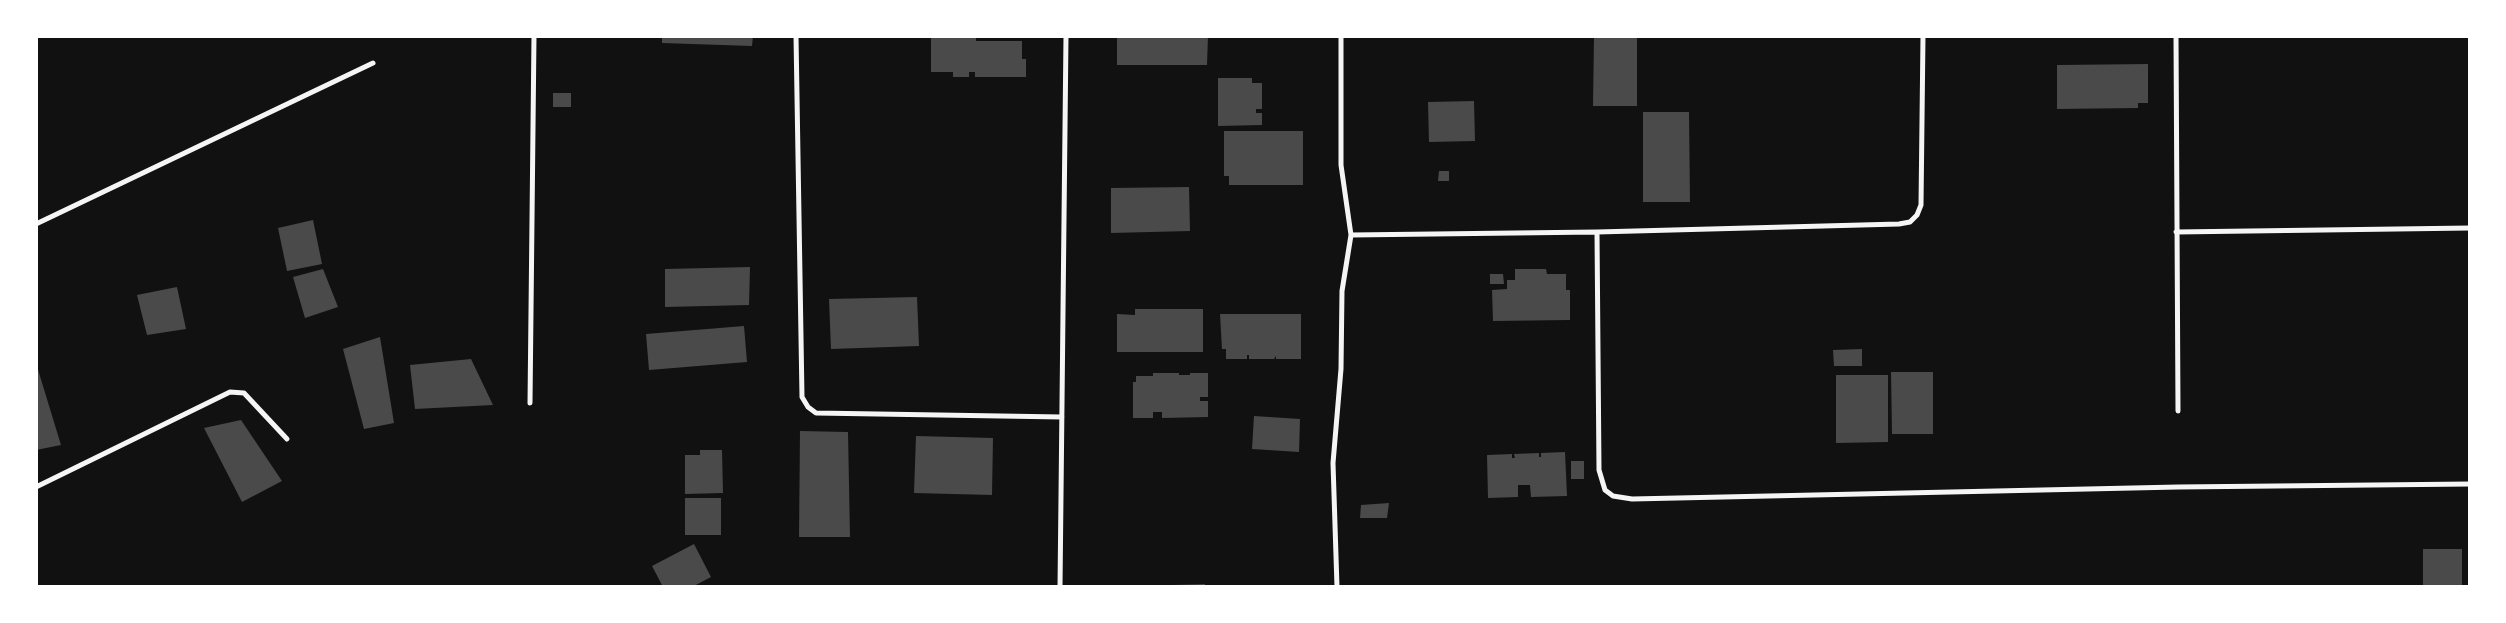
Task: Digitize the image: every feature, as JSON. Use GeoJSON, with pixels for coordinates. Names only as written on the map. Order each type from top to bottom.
{"type":"FeatureCollection","features":[{"type":"Feature","properties":{"kind":"street"},"geometry":{"type":"LineString","coordinates":[[530,403],[534,36]]}},
{"type":"Feature","properties":{"kind":"street"},"geometry":{"type":"LineString","coordinates":[[796,36],[802,396],[808,407],[816,413],[1062,417]]}},
{"type":"Feature","properties":{"kind":"street"},"geometry":{"type":"LineString","coordinates":[[1060,587],[1066,36]]}},
{"type":"Feature","properties":{"kind":"street"},"geometry":{"type":"LineString","coordinates":[[1337,587],[1332,463],[1341,369],[1342,291],[1351,235],[1341,165],[1341,36]]}},
{"type":"Feature","properties":{"kind":"street"},"geometry":{"type":"LineString","coordinates":[[1351,235],[1597,232],[1899,224],[1910,222],[1917,215],[1921,205],[1923,36]]}},
{"type":"Feature","properties":{"kind":"street"},"geometry":{"type":"LineString","coordinates":[[2176,36],[2178,411]]}},
{"type":"Feature","properties":{"kind":"street"},"geometry":{"type":"LineString","coordinates":[[36,224],[373,63]]}},
{"type":"Feature","properties":{"kind":"street"},"geometry":{"type":"LineString","coordinates":[[2176,232],[2470,228]]}},
{"type":"Feature","properties":{"kind":"street"},"geometry":{"type":"LineString","coordinates":[[1597,232],[1598,470],[1605,490],[1612,496],[1632,499],[2178,487],[2470,484]]}},
{"type":"Feature","properties":{"kind":"street"},"geometry":{"type":"LineString","coordinates":[[36,487],[230,392],[244,393],[287,439]]}},
{"type":"Feature","properties":{"kind":"building"},"geometry":{"type":"Polygon","coordinates":[[[662,36],[753,36],[752,46],[662,43],[662,36]]]}},
{"type":"Feature","properties":{"kind":"building"},"geometry":{"type":"Polygon","coordinates":[[[931,36],[976,36],[976,41],[1022,41],[1022,59],[1026,59],[1026,77],[975,77],[975,72],[969,72],[969,77],[953,77],[953,72],[931,72],[931,36]]]}},
{"type":"Feature","properties":{"kind":"building"},"geometry":{"type":"Polygon","coordinates":[[[1117,36],[1208,36],[1207,65],[1117,65],[1117,36]]]}},
{"type":"Feature","properties":{"kind":"building"},"geometry":{"type":"Polygon","coordinates":[[[1594,36],[1637,36],[1637,106],[1593,106],[1594,36]]]}},
{"type":"Feature","properties":{"kind":"building"},"geometry":{"type":"Polygon","coordinates":[[[2148,64],[2148,103],[2138,103],[2138,108],[2057,109],[2057,65],[2148,64]]]}},
{"type":"Feature","properties":{"kind":"building"},"geometry":{"type":"Polygon","coordinates":[[[1218,78],[1252,78],[1252,83],[1262,83],[1262,109],[1256,109],[1256,113],[1262,113],[1262,125],[1218,126],[1218,78]]]}},
{"type":"Feature","properties":{"kind":"building"},"geometry":{"type":"Polygon","coordinates":[[[553,93],[571,93],[571,107],[553,107],[553,93]]]}},
{"type":"Feature","properties":{"kind":"building"},"geometry":{"type":"Polygon","coordinates":[[[1474,101],[1475,141],[1429,142],[1428,102],[1474,101]]]}},
{"type":"Feature","properties":{"kind":"building"},"geometry":{"type":"Polygon","coordinates":[[[1643,112],[1689,112],[1690,202],[1643,202],[1643,112]]]}},
{"type":"Feature","properties":{"kind":"building"},"geometry":{"type":"Polygon","coordinates":[[[1224,131],[1303,131],[1303,185],[1229,185],[1229,176],[1224,176],[1224,131]]]}},
{"type":"Feature","properties":{"kind":"building"},"geometry":{"type":"Polygon","coordinates":[[[1439,171],[1449,171],[1449,181],[1438,181],[1439,171]]]}},
{"type":"Feature","properties":{"kind":"building"},"geometry":{"type":"Polygon","coordinates":[[[1189,187],[1190,231],[1111,233],[1111,188],[1189,187]]]}},
{"type":"Feature","properties":{"kind":"building"},"geometry":{"type":"Polygon","coordinates":[[[313,220],[322,264],[287,271],[278,228],[313,220]]]}},
{"type":"Feature","properties":{"kind":"building"},"geometry":{"type":"Polygon","coordinates":[[[750,267],[749,305],[665,307],[665,269],[750,267]]]}},
{"type":"Feature","properties":{"kind":"building"},"geometry":{"type":"Polygon","coordinates":[[[323,269],[338,307],[305,318],[293,277],[323,269]]]}},
{"type":"Feature","properties":{"kind":"building"},"geometry":{"type":"Polygon","coordinates":[[[1515,269],[1546,269],[1547,274],[1566,274],[1566,290],[1570,290],[1570,320],[1493,321],[1492,290],[1507,289],[1507,280],[1515,280],[1515,269]]]}},
{"type":"Feature","properties":{"kind":"building"},"geometry":{"type":"Polygon","coordinates":[[[1490,274],[1503,274],[1504,284],[1490,284],[1490,274]]]}},
{"type":"Feature","properties":{"kind":"building"},"geometry":{"type":"Polygon","coordinates":[[[177,287],[186,329],[147,335],[137,295],[177,287]]]}},
{"type":"Feature","properties":{"kind":"building"},"geometry":{"type":"Polygon","coordinates":[[[917,297],[919,346],[831,349],[829,299],[917,297]]]}},
{"type":"Feature","properties":{"kind":"building"},"geometry":{"type":"Polygon","coordinates":[[[1135,309],[1203,309],[1203,352],[1117,352],[1117,314],[1135,315],[1135,309]]]}},
{"type":"Feature","properties":{"kind":"building"},"geometry":{"type":"Polygon","coordinates":[[[1220,314],[1301,314],[1301,359],[1276,359],[1276,356],[1274,359],[1249,359],[1249,355],[1247,355],[1247,359],[1226,359],[1226,349],[1222,349],[1220,314]]]}},
{"type":"Feature","properties":{"kind":"building"},"geometry":{"type":"Polygon","coordinates":[[[744,326],[747,362],[649,370],[646,334],[744,326]]]}},
{"type":"Feature","properties":{"kind":"building"},"geometry":{"type":"Polygon","coordinates":[[[380,337],[394,423],[364,429],[343,349],[380,337]]]}},
{"type":"Feature","properties":{"kind":"building"},"geometry":{"type":"Polygon","coordinates":[[[1862,349],[1862,366],[1834,366],[1833,350],[1862,349]]]}},
{"type":"Feature","properties":{"kind":"building"},"geometry":{"type":"Polygon","coordinates":[[[471,359],[493,405],[415,409],[410,365],[471,359]]]}},
{"type":"Feature","properties":{"kind":"building"},"geometry":{"type":"Polygon","coordinates":[[[36,363],[61,445],[36,450],[36,363]]]}},
{"type":"Feature","properties":{"kind":"building"},"geometry":{"type":"Polygon","coordinates":[[[1891,372],[1933,372],[1933,434],[1892,434],[1891,372]]]}},
{"type":"Feature","properties":{"kind":"building"},"geometry":{"type":"Polygon","coordinates":[[[1153,373],[1190,375],[1190,373],[1208,373],[1208,397],[1200,397],[1200,401],[1208,401],[1208,417],[1162,418],[1162,412],[1153,412],[1153,418],[1133,418],[1133,382],[1136,382],[1136,376],[1153,376],[1153,373]]]}},
{"type":"Feature","properties":{"kind":"building"},"geometry":{"type":"Polygon","coordinates":[[[1836,375],[1888,375],[1888,442],[1836,443],[1836,375]]]}},
{"type":"Feature","properties":{"kind":"building"},"geometry":{"type":"Polygon","coordinates":[[[1254,416],[1300,419],[1299,452],[1252,449],[1254,416]]]}},
{"type":"Feature","properties":{"kind":"building"},"geometry":{"type":"Polygon","coordinates":[[[241,420],[282,481],[242,502],[204,428],[241,420]]]}},
{"type":"Feature","properties":{"kind":"building"},"geometry":{"type":"Polygon","coordinates":[[[800,431],[848,432],[850,537],[799,537],[800,431]]]}},
{"type":"Feature","properties":{"kind":"building"},"geometry":{"type":"Polygon","coordinates":[[[916,436],[993,438],[992,495],[914,493],[916,436]]]}},
{"type":"Feature","properties":{"kind":"building"},"geometry":{"type":"Polygon","coordinates":[[[700,450],[722,450],[723,493],[685,494],[685,455],[700,455],[700,450]]]}},
{"type":"Feature","properties":{"kind":"building"},"geometry":{"type":"Polygon","coordinates":[[[1565,452],[1567,496],[1531,497],[1530,485],[1518,485],[1518,497],[1488,498],[1487,455],[1512,454],[1512,458],[1515,458],[1514,454],[1539,453],[1539,457],[1541,457],[1541,453],[1565,452]]]}},
{"type":"Feature","properties":{"kind":"building"},"geometry":{"type":"Polygon","coordinates":[[[1571,461],[1584,461],[1584,479],[1571,479],[1571,461]]]}},
{"type":"Feature","properties":{"kind":"building"},"geometry":{"type":"Polygon","coordinates":[[[685,498],[721,498],[721,535],[685,535],[685,498]]]}},
{"type":"Feature","properties":{"kind":"building"},"geometry":{"type":"Polygon","coordinates":[[[1389,503],[1387,518],[1360,518],[1361,505],[1389,503]]]}},
{"type":"Feature","properties":{"kind":"building"},"geometry":{"type":"Polygon","coordinates":[[[694,544],[711,577],[692,587],[663,587],[652,566],[694,544]]]}},
{"type":"Feature","properties":{"kind":"building"},"geometry":{"type":"Polygon","coordinates":[[[2423,549],[2462,549],[2462,587],[2423,587],[2423,549]]]}},
{"type":"Feature","properties":{"kind":"building"},"geometry":{"type":"Polygon","coordinates":[[[1205,584],[1205,587],[1172,587],[1172,585],[1205,584]]]}}]}
